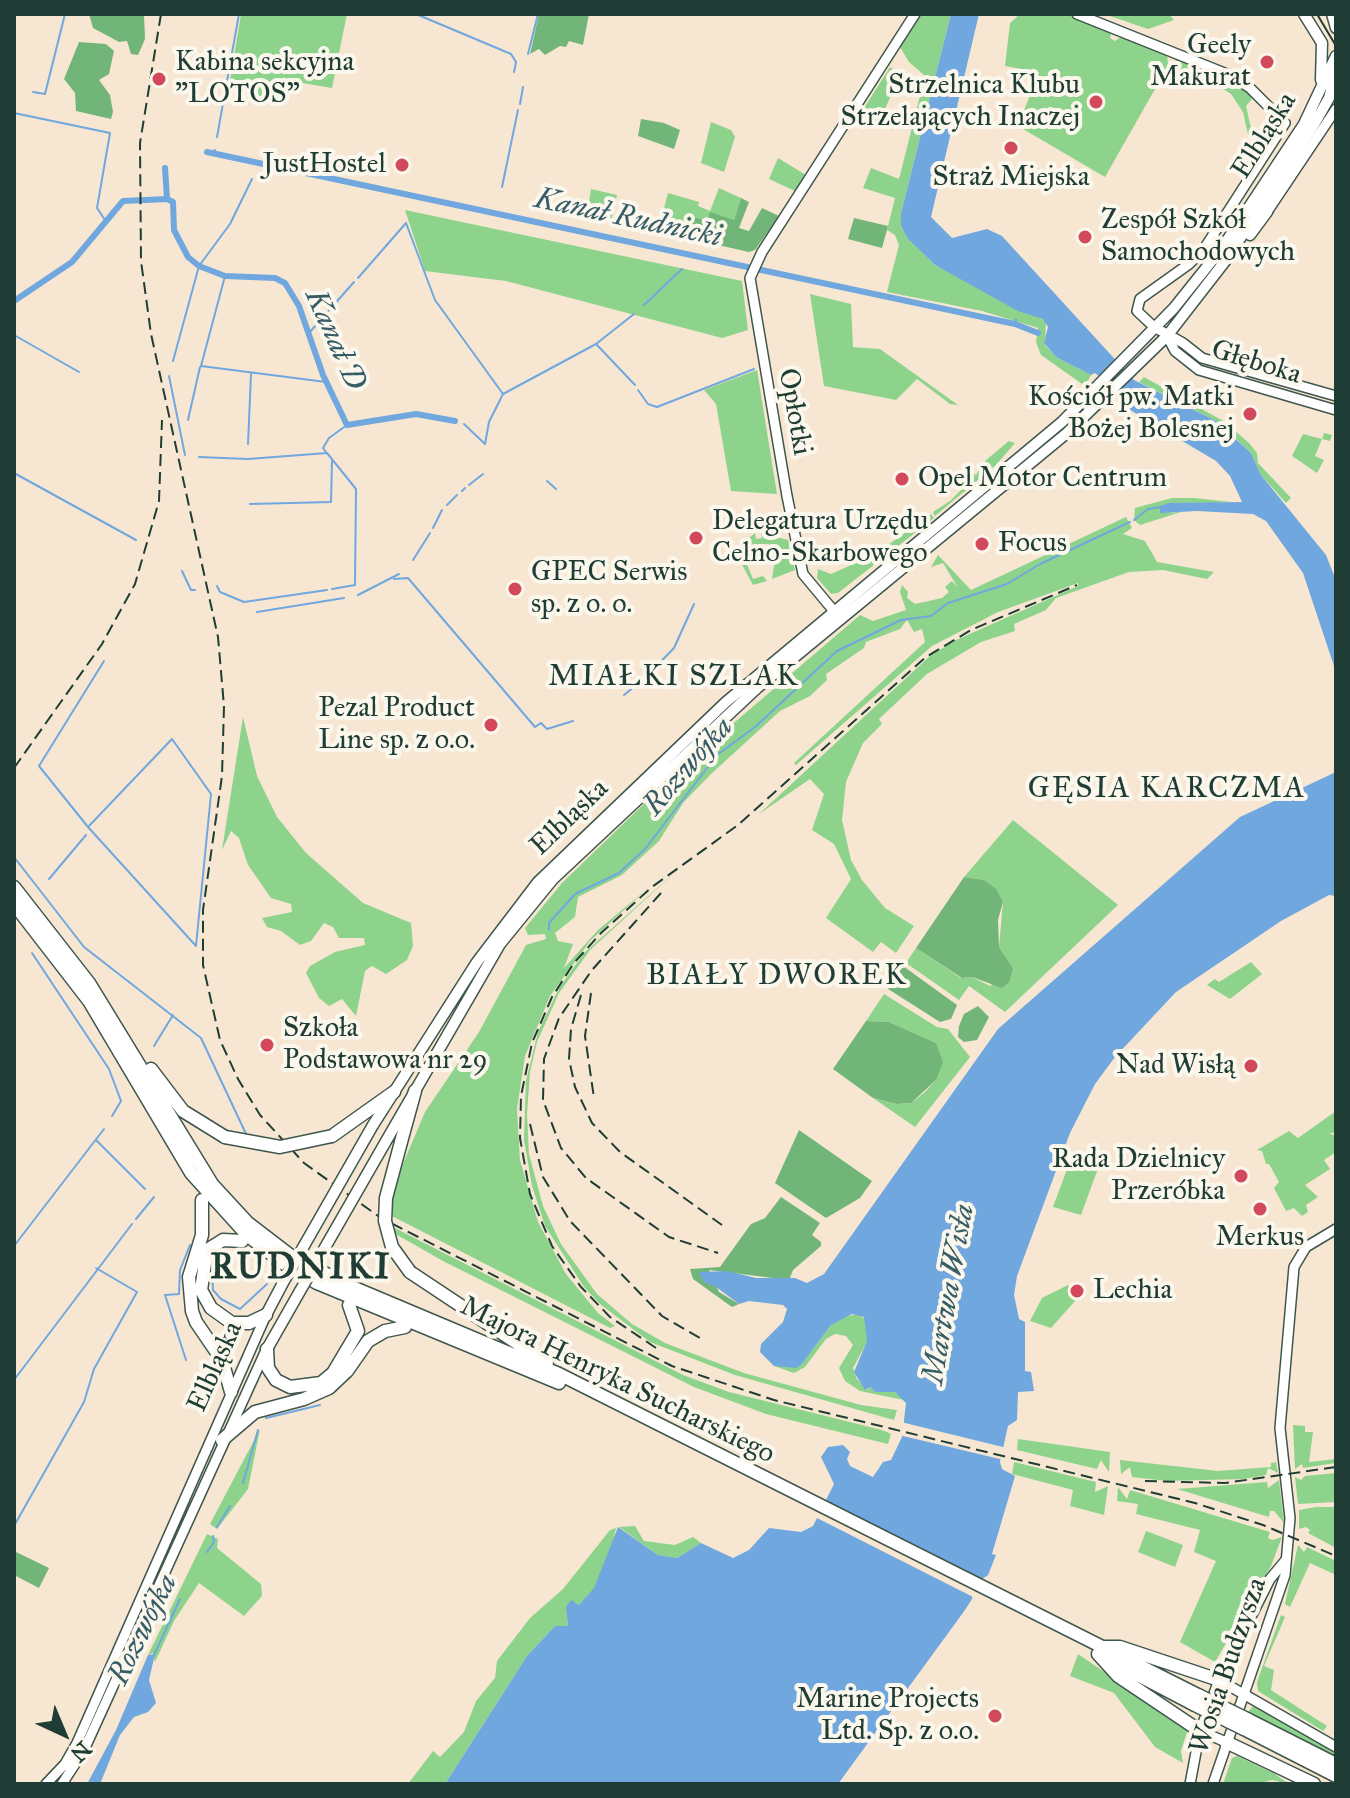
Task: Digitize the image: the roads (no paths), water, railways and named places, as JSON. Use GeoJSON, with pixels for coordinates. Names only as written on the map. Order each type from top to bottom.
{"type":"FeatureCollection","features":[{"type":"Feature","properties":{"kind":"highway","name":"Majora Henryka Sucharskiego"},"geometry":{"type":"LineString","coordinates":[[14,887],[89,983],[195,1161],[226,1201],[260,1233],[327,1276],[559,1374],[705,1452],[1196,1699],[1336,1776]]}},
{"type":"Feature","properties":{"kind":"highway","name":"Majora Henryka Sucharskiego"},"geometry":{"type":"LineString","coordinates":[[14,904],[76,983],[203,1188],[236,1225],[276,1258],[347,1296],[503,1359],[705,1452]]}},
{"type":"Feature","properties":{"kind":"highway"},"geometry":{"type":"LineString","coordinates":[[89,983],[106,996],[173,1101],[197,1122],[225,1137],[280,1147],[332,1136],[394,1092]]}},
{"type":"Feature","properties":{"kind":"highway"},"geometry":{"type":"LineString","coordinates":[[143,1091],[145,1111],[202,1200],[242,1241],[292,1277],[349,1305],[482,1358],[503,1359]]}},
{"type":"Feature","properties":{"kind":"highway"},"geometry":{"type":"LineString","coordinates":[[415,1091],[395,1139],[386,1198],[385,1221],[392,1247],[410,1272],[542,1358],[559,1374]]}},
{"type":"Feature","properties":{"kind":"highway"},"geometry":{"type":"LineString","coordinates":[[202,1200],[202,1235],[189,1277],[192,1311],[222,1360],[231,1392]]}},
{"type":"Feature","properties":{"kind":"highway"},"geometry":{"type":"LineString","coordinates":[[242,1241],[223,1240],[207,1250],[201,1290],[211,1308],[232,1323],[249,1323],[266,1315]]}},
{"type":"Feature","properties":{"kind":"highway"},"geometry":{"type":"LineString","coordinates":[[267,1349],[268,1368],[276,1380],[290,1387],[321,1383],[333,1373],[358,1331],[349,1305]]}},
{"type":"Feature","properties":{"kind":"highway"},"geometry":{"type":"LineString","coordinates":[[222,1440],[255,1412],[304,1399],[329,1388],[347,1371],[368,1341],[385,1331],[405,1327]]}},
{"type":"Feature","properties":{"kind":"highway"},"geometry":{"type":"LineString","coordinates":[[1200,1731],[1118,1676],[1100,1651],[1120,1647],[1219,1680]]}},
{"type":"Feature","properties":{"kind":"highway","name":"Majora Henryka Sucharskiego"},"geometry":{"type":"LineString","coordinates":[[1246,1725],[1336,1764]]}},
{"type":"Feature","properties":{"kind":"highway"},"geometry":{"type":"LineString","coordinates":[[1226,1742],[1314,1784]]}},
{"type":"Feature","properties":{"kind":"main road"},"geometry":{"type":"LineString","coordinates":[[1304,14],[1322,43]]}},
{"type":"Feature","properties":{"kind":"main road"},"geometry":{"type":"LineString","coordinates":[[1332,14],[1336,28]]}},
{"type":"Feature","properties":{"kind":"main road","name":"Elbląska"},"geometry":{"type":"LineString","coordinates":[[415,1091],[484,970],[536,897],[694,744],[837,615],[1028,451],[1121,363],[1191,288],[1230,236],[1304,124],[1322,86],[1322,43]]}},
{"type":"Feature","properties":{"kind":"main road","name":"Elbląska"},"geometry":{"type":"LineString","coordinates":[[266,1315],[373,1125],[493,939],[538,882],[726,702],[1113,392],[1131,374],[1167,336],[1213,279],[1276,183],[1325,107],[1335,61]]}},
{"type":"Feature","properties":{"kind":"main road"},"geometry":{"type":"LineString","coordinates":[[1322,86],[1335,61]]}},
{"type":"Feature","properties":{"kind":"main road"},"geometry":{"type":"LineString","coordinates":[[1213,279],[1233,260],[1267,212]]}},
{"type":"Feature","properties":{"kind":"main road","name":"Elbląska"},"geometry":{"type":"LineString","coordinates":[[267,1349],[395,1139]]}},
{"type":"Feature","properties":{"kind":"street","name":"Opłotki"},"geometry":{"type":"LineString","coordinates":[[837,615],[803,574],[750,281],[755,265],[915,14]]}},
{"type":"Feature","properties":{"kind":"street"},"geometry":{"type":"LineString","coordinates":[[1077,14],[1232,76],[1250,88],[1285,123],[1199,254],[1140,299],[1137,311],[1167,336]]}},
{"type":"Feature","properties":{"kind":"street"},"geometry":{"type":"LineString","coordinates":[[1322,43],[1335,61]]}},
{"type":"Feature","properties":{"kind":"street","name":"Elbląska"},"geometry":{"type":"LineString","coordinates":[[1267,212],[1336,109]]}},
{"type":"Feature","properties":{"kind":"street","name":"Głęboka"},"geometry":{"type":"LineString","coordinates":[[1167,336],[1183,343],[1202,358],[1336,396]]}},
{"type":"Feature","properties":{"kind":"street","name":"Głęboka"},"geometry":{"type":"LineString","coordinates":[[1167,336],[1175,351],[1191,366],[1336,410]]}},
{"type":"Feature","properties":{"kind":"street"},"geometry":{"type":"LineString","coordinates":[[1214,375],[1217,363]]}},
{"type":"Feature","properties":{"kind":"street"},"geometry":{"type":"LineString","coordinates":[[1246,384],[1250,372]]}},
{"type":"Feature","properties":{"kind":"street","name":"Wosia Budzysza"},"geometry":{"type":"LineString","coordinates":[[1213,1784],[1285,1575],[1290,1518],[1280,1428],[1293,1274],[1306,1247],[1336,1229]]}},
{"type":"Feature","properties":{"kind":"street","name":"Elbląska"},"geometry":{"type":"LineString","coordinates":[[46,1784],[65,1764],[77,1743],[266,1315]]}},
{"type":"Feature","properties":{"kind":"street","name":"Elbląska"},"geometry":{"type":"LineString","coordinates":[[62,1784],[84,1750],[222,1440],[267,1349]]}},
{"type":"Feature","properties":{"kind":"street","name":"Wosia Budzysza"},"geometry":{"type":"LineString","coordinates":[[1190,1784],[1200,1731],[1219,1680],[1259,1602],[1285,1561]]}},
{"type":"Feature","properties":{"kind":"street"},"geometry":{"type":"LineString","coordinates":[[1259,1602],[1274,1609]]}},
{"type":"Feature","properties":{"kind":"street"},"geometry":{"type":"LineString","coordinates":[[1219,1680],[1336,1747]]}},
{"type":"Feature","properties":{"kind":"street"},"geometry":{"type":"LineString","coordinates":[[1200,1731],[1226,1742]]}},
{"type":"Feature","properties":{"kind":"water"},"geometry":{"type":"Polygon","coordinates":[[[951,14],[979,14],[931,217],[952,238],[987,229],[1002,236],[1134,380],[1216,421],[1251,453],[1261,475],[1326,555],[1336,580],[1336,672],[1303,573],[1266,521],[1253,514],[1160,513],[1160,506],[1169,503],[1242,502],[1230,476],[1216,461],[1120,404],[1120,394],[1095,373],[1091,375],[1056,357],[1044,343],[1048,327],[1043,319],[1018,311],[935,265],[907,238],[901,226],[901,213],[951,14]]]}},
{"type":"Feature","properties":{"kind":"water","name":"Martwa Wisła"},"geometry":{"type":"Polygon","coordinates":[[[1336,772],[1336,896],[1329,895],[1281,921],[1176,992],[1115,1057],[1095,1084],[1070,1133],[1017,1276],[1014,1295],[1019,1319],[1025,1322],[1025,1371],[1031,1372],[1034,1391],[1018,1392],[1017,1420],[1008,1426],[1000,1462],[1002,1469],[1015,1476],[992,1554],[996,1555],[988,1575],[975,1584],[972,1599],[965,1610],[838,1784],[445,1784],[527,1656],[555,1626],[568,1626],[566,1607],[571,1600],[579,1605],[594,1588],[618,1527],[658,1555],[677,1558],[701,1543],[733,1558],[749,1550],[769,1528],[801,1532],[813,1526],[834,1484],[821,1457],[828,1447],[843,1445],[850,1452],[847,1459],[850,1466],[873,1477],[883,1462],[891,1460],[902,1437],[906,1403],[895,1392],[875,1392],[871,1387],[865,1390],[854,1372],[867,1341],[864,1317],[852,1314],[831,1325],[796,1368],[774,1366],[760,1352],[761,1344],[783,1322],[787,1309],[783,1305],[749,1301],[739,1304],[704,1282],[699,1272],[727,1271],[756,1278],[795,1278],[807,1283],[824,1274],[998,1029],[1240,817],[1336,772]]]}},
{"type":"Feature","properties":{"kind":"water","name":"Rozwójka"},"geometry":{"type":"Polygon","coordinates":[[[155,1654],[149,1680],[156,1703],[148,1712],[134,1717],[120,1735],[100,1784],[87,1784],[116,1730],[148,1655],[155,1654]]]}},
{"type":"Feature","properties":{"kind":"waterway"},"geometry":{"type":"LineString","coordinates":[[33,92],[45,94],[65,14]]}},
{"type":"Feature","properties":{"kind":"waterway"},"geometry":{"type":"LineString","coordinates":[[217,137],[239,14]]}},
{"type":"Feature","properties":{"kind":"waterway"},"geometry":{"type":"LineString","coordinates":[[416,14],[511,54],[516,62],[514,72]]}},
{"type":"Feature","properties":{"kind":"waterway"},"geometry":{"type":"LineString","coordinates":[[528,54],[538,14]]}},
{"type":"Feature","properties":{"kind":"waterway"},"geometry":{"type":"LineString","coordinates":[[520,104],[523,87]]}},
{"type":"Feature","properties":{"kind":"waterway"},"geometry":{"type":"LineString","coordinates":[[502,187],[518,110]]}},
{"type":"Feature","properties":{"kind":"waterway"},"geometry":{"type":"LineString","coordinates":[[14,113],[110,133],[97,208],[105,220]]}},
{"type":"Feature","properties":{"kind":"waterway","name":"Kanał Rudnicki"},"geometry":{"type":"LineString","coordinates":[[214,154],[215,150]]}},
{"type":"Feature","properties":{"kind":"waterway","name":"Kanał Rudnicki"},"geometry":{"type":"LineString","coordinates":[[207,152],[1015,324],[1038,333]]}},
{"type":"Feature","properties":{"kind":"waterway"},"geometry":{"type":"LineString","coordinates":[[165,168],[167,199]]}},
{"type":"Feature","properties":{"kind":"waterway","name":"Kanał D"},"geometry":{"type":"LineString","coordinates":[[173,361],[199,266],[230,224],[252,179]]}},
{"type":"Feature","properties":{"kind":"waterway","name":"Kanał D"},"geometry":{"type":"LineString","coordinates":[[167,199],[173,202],[174,230],[188,257],[199,266],[225,276],[275,278],[285,283],[299,306],[323,375],[347,425],[416,414],[455,421]]}},
{"type":"Feature","properties":{"kind":"waterway"},"geometry":{"type":"LineString","coordinates":[[14,301],[72,262],[123,201],[167,199]]}},
{"type":"Feature","properties":{"kind":"waterway"},"geometry":{"type":"LineString","coordinates":[[358,278],[406,223],[435,300],[503,394]]}},
{"type":"Feature","properties":{"kind":"waterway"},"geometry":{"type":"LineString","coordinates":[[644,305],[682,269]]}},
{"type":"Feature","properties":{"kind":"waterway"},"geometry":{"type":"LineString","coordinates":[[225,276],[201,366],[326,382]]}},
{"type":"Feature","properties":{"kind":"waterway"},"geometry":{"type":"LineString","coordinates":[[309,333],[354,282]]}},
{"type":"Feature","properties":{"kind":"waterway"},"geometry":{"type":"LineString","coordinates":[[464,424],[485,444],[489,422],[503,394],[596,344],[634,314]]}},
{"type":"Feature","properties":{"kind":"waterway","name":"Kanał Rudnicki"},"geometry":{"type":"LineString","coordinates":[[1015,324],[1016,319]]}},
{"type":"Feature","properties":{"kind":"waterway"},"geometry":{"type":"LineString","coordinates":[[14,335],[79,372]]}},
{"type":"Feature","properties":{"kind":"waterway"},"geometry":{"type":"LineString","coordinates":[[597,345],[635,385]]}},
{"type":"Feature","properties":{"kind":"waterway"},"geometry":{"type":"LineString","coordinates":[[188,420],[200,367]]}},
{"type":"Feature","properties":{"kind":"waterway"},"geometry":{"type":"LineString","coordinates":[[638,390],[648,404],[657,407],[754,369]]}},
{"type":"Feature","properties":{"kind":"waterway"},"geometry":{"type":"LineString","coordinates":[[248,444],[251,374]]}},
{"type":"Feature","properties":{"kind":"waterway"},"geometry":{"type":"LineString","coordinates":[[169,376],[185,455]]}},
{"type":"Feature","properties":{"kind":"waterway"},"geometry":{"type":"LineString","coordinates":[[326,452],[323,448],[329,438],[347,425]]}},
{"type":"Feature","properties":{"kind":"waterway"},"geometry":{"type":"LineString","coordinates":[[199,457],[248,459],[327,453],[356,489],[355,585],[332,589]]}},
{"type":"Feature","properties":{"kind":"waterway"},"geometry":{"type":"LineString","coordinates":[[250,504],[331,502],[332,461]]}},
{"type":"Feature","properties":{"kind":"waterway"},"geometry":{"type":"LineString","coordinates":[[14,473],[136,540]]}},
{"type":"Feature","properties":{"kind":"waterway"},"geometry":{"type":"LineString","coordinates":[[469,485],[483,474]]}},
{"type":"Feature","properties":{"kind":"waterway"},"geometry":{"type":"LineString","coordinates":[[547,481],[556,489]]}},
{"type":"Feature","properties":{"kind":"waterway"},"geometry":{"type":"LineString","coordinates":[[462,491],[465,488]]}},
{"type":"Feature","properties":{"kind":"waterway"},"geometry":{"type":"LineString","coordinates":[[447,505],[457,495]]}},
{"type":"Feature","properties":{"kind":"waterway","name":"Rozwójka"},"geometry":{"type":"LineString","coordinates":[[1134,520],[1148,509],[1161,507]]}},
{"type":"Feature","properties":{"kind":"waterway"},"geometry":{"type":"LineString","coordinates":[[433,528],[442,510]]}},
{"type":"Feature","properties":{"kind":"waterway","name":"Rozwójka"},"geometry":{"type":"LineString","coordinates":[[549,930],[549,923],[575,894],[619,873],[645,849],[717,755],[755,727],[837,651],[901,620],[931,616],[948,603],[1007,584],[1040,564],[1130,522]]}},
{"type":"Feature","properties":{"kind":"waterway"},"geometry":{"type":"LineString","coordinates":[[413,560],[430,533]]}},
{"type":"Feature","properties":{"kind":"waterway"},"geometry":{"type":"LineString","coordinates":[[182,571],[191,590],[195,590]]}},
{"type":"Feature","properties":{"kind":"waterway"},"geometry":{"type":"LineString","coordinates":[[358,595],[399,574]]}},
{"type":"Feature","properties":{"kind":"waterway"},"geometry":{"type":"LineString","coordinates":[[394,579],[408,578],[535,727],[541,723],[547,729],[573,721]]}},
{"type":"Feature","properties":{"kind":"waterway"},"geometry":{"type":"LineString","coordinates":[[217,586],[220,592],[244,602],[327,590]]}},
{"type":"Feature","properties":{"kind":"waterway"},"geometry":{"type":"LineString","coordinates":[[257,612],[344,598]]}},
{"type":"Feature","properties":{"kind":"waterway"},"geometry":{"type":"LineString","coordinates":[[647,676],[674,648],[694,604]]}},
{"type":"Feature","properties":{"kind":"waterway"},"geometry":{"type":"LineString","coordinates":[[88,827],[39,766],[104,661]]}},
{"type":"Feature","properties":{"kind":"waterway"},"geometry":{"type":"LineString","coordinates":[[624,695],[640,682]]}},
{"type":"Feature","properties":{"kind":"waterway"},"geometry":{"type":"LineString","coordinates":[[172,739],[211,794],[196,946],[88,827],[172,739]]}},
{"type":"Feature","properties":{"kind":"waterway"},"geometry":{"type":"LineString","coordinates":[[49,879],[86,835]]}},
{"type":"Feature","properties":{"kind":"waterway"},"geometry":{"type":"LineString","coordinates":[[14,857],[84,947],[201,1038],[247,1136]]}},
{"type":"Feature","properties":{"kind":"waterway"},"geometry":{"type":"LineString","coordinates":[[32,953],[109,1069],[121,1101],[112,1116]]}},
{"type":"Feature","properties":{"kind":"waterway"},"geometry":{"type":"LineString","coordinates":[[154,1046],[173,1015]]}},
{"type":"Feature","properties":{"kind":"waterway"},"geometry":{"type":"LineString","coordinates":[[14,1246],[104,1129]]}},
{"type":"Feature","properties":{"kind":"waterway"},"geometry":{"type":"LineString","coordinates":[[96,1140],[145,1189]]}},
{"type":"Feature","properties":{"kind":"waterway"},"geometry":{"type":"LineString","coordinates":[[136,1219],[154,1197]]}},
{"type":"Feature","properties":{"kind":"waterway"},"geometry":{"type":"LineString","coordinates":[[14,1380],[132,1224]]}},
{"type":"Feature","properties":{"kind":"waterway"},"geometry":{"type":"LineString","coordinates":[[186,1360],[165,1295],[179,1294],[180,1270],[190,1245]]}},
{"type":"Feature","properties":{"kind":"waterway"},"geometry":{"type":"LineString","coordinates":[[222,1250],[214,1258],[212,1271],[213,1290],[221,1299],[240,1309],[267,1284]]}},
{"type":"Feature","properties":{"kind":"waterway"},"geometry":{"type":"LineString","coordinates":[[14,1526],[84,1402],[94,1369],[137,1292],[96,1268]]}},
{"type":"Feature","properties":{"kind":"waterway"},"geometry":{"type":"LineString","coordinates":[[266,1418],[320,1405]]}},
{"type":"Feature","properties":{"kind":"waterway","name":"Rozwójka"},"geometry":{"type":"LineString","coordinates":[[243,1483],[258,1430]]}},
{"type":"Feature","properties":{"kind":"waterway","name":"Rozwójka"},"geometry":{"type":"LineString","coordinates":[[217,1527],[230,1506]]}},
{"type":"Feature","properties":{"kind":"waterway","name":"Rozwójka"},"geometry":{"type":"LineString","coordinates":[[207,1552],[214,1542],[213,1536]]}},
{"type":"Feature","properties":{"kind":"waterway","name":"Rozwójka"},"geometry":{"type":"LineString","coordinates":[[154,1655],[180,1599]]}},
{"type":"Feature","properties":{"kind":"tram line"},"geometry":{"type":"LineString","coordinates":[[1317,14],[1336,46]]}},
{"type":"Feature","properties":{"kind":"railway"},"geometry":{"type":"LineString","coordinates":[[161,14],[140,143],[141,261],[151,334],[218,637],[224,706],[222,776],[203,910],[203,965],[220,1040],[238,1079],[260,1115],[304,1163],[381,1218],[672,1366],[774,1400],[1195,1503],[1263,1525],[1336,1556]]}},
{"type":"Feature","properties":{"kind":"railway"},"geometry":{"type":"LineString","coordinates":[[14,768],[102,644],[135,584],[159,501],[162,420]]}},
{"type":"Feature","properties":{"kind":"railway"},"geometry":{"type":"LineString","coordinates":[[656,1348],[610,1317],[581,1287],[552,1246],[530,1194],[520,1138],[521,1096],[532,1043],[552,997],[574,963],[601,933],[652,887],[738,825],[926,657],[971,630],[1077,585]]}},
{"type":"Feature","properties":{"kind":"railway"},"geometry":{"type":"LineString","coordinates":[[661,893],[592,970],[559,1018],[544,1059],[543,1100],[561,1148],[586,1178],[669,1237],[718,1253]]}},
{"type":"Feature","properties":{"kind":"railway"},"geometry":{"type":"LineString","coordinates":[[591,993],[585,1036],[594,1098]]}},
{"type":"Feature","properties":{"kind":"railway"},"geometry":{"type":"LineString","coordinates":[[581,995],[571,1029],[569,1059],[575,1087],[592,1123],[620,1152],[722,1225]]}},
{"type":"Feature","properties":{"kind":"railway"},"geometry":{"type":"LineString","coordinates":[[530,1124],[543,1177],[570,1221],[662,1316],[700,1338]]}},
{"type":"Feature","properties":{"kind":"railway"},"geometry":{"type":"LineString","coordinates":[[1145,1481],[1225,1483],[1336,1467]]}},
{"type":"Feature","properties":{"kind":"place","name":"Geely Makurat"},"geometry":{"type":"Point","coordinates":[1267,62]}},
{"type":"Feature","properties":{"kind":"place","name":"Kabina sekcyjna \"LOTOS\""},"geometry":{"type":"Point","coordinates":[159,79]}},
{"type":"Feature","properties":{"kind":"place","name":"Strzelnica Klubu Strzelających Inaczej"},"geometry":{"type":"Point","coordinates":[1096,102]}},
{"type":"Feature","properties":{"kind":"place","name":"Straż Miejska"},"geometry":{"type":"Point","coordinates":[1011,148]}},
{"type":"Feature","properties":{"kind":"place","name":"JustHostel"},"geometry":{"type":"Point","coordinates":[402,165]}},
{"type":"Feature","properties":{"kind":"place","name":"Zespół Szkół Samochodowych"},"geometry":{"type":"Point","coordinates":[1085,237]}},
{"type":"Feature","properties":{"kind":"place","name":"Kościół pw. Matki Bożej Bolesnej"},"geometry":{"type":"Point","coordinates":[1250,414]}},
{"type":"Feature","properties":{"kind":"place","name":"Opel Motor Centrum"},"geometry":{"type":"Point","coordinates":[902,479]}},
{"type":"Feature","properties":{"kind":"place","name":"Delegatura Urzędu Celno-Skarbowego"},"geometry":{"type":"Point","coordinates":[696,538]}},
{"type":"Feature","properties":{"kind":"place","name":"Focus"},"geometry":{"type":"Point","coordinates":[982,544]}},
{"type":"Feature","properties":{"kind":"place","name":"GPEC Serwis sp. z o. o."},"geometry":{"type":"Point","coordinates":[515,589]}},
{"type":"Feature","properties":{"kind":"place","name":"Pezal Product Line sp. z o.o."},"geometry":{"type":"Point","coordinates":[491,725]}},
{"type":"Feature","properties":{"kind":"place","name":"Szkoła Podstawowa nr 29"},"geometry":{"type":"Point","coordinates":[267,1045]}},
{"type":"Feature","properties":{"kind":"place","name":"Nad Wisłą"},"geometry":{"type":"Point","coordinates":[1251,1066]}},
{"type":"Feature","properties":{"kind":"place","name":"Rada Dzielnicy Przeróbka"},"geometry":{"type":"Point","coordinates":[1241,1176]}},
{"type":"Feature","properties":{"kind":"place","name":"Merkus"},"geometry":{"type":"Point","coordinates":[1260,1209]}},
{"type":"Feature","properties":{"kind":"place","name":"Lechia"},"geometry":{"type":"Point","coordinates":[1077,1291]}},
{"type":"Feature","properties":{"kind":"place","name":"Marine Projects Ltd. Sp. z o.o."},"geometry":{"type":"Point","coordinates":[995,1716]}},
{"type":"Feature","properties":{"kind":"district","name":"MIAŁKI SZLAK"},"geometry":{"type":"Point","coordinates":[674,678]}},
{"type":"Feature","properties":{"kind":"district","name":"GĘSIA KARCZMA"},"geometry":{"type":"Point","coordinates":[1167,790]}},
{"type":"Feature","properties":{"kind":"district","name":"BIAŁY DWOREK"},"geometry":{"type":"Point","coordinates":[777,977]}},
{"type":"Feature","properties":{"kind":"district","name":"RUDNIKI"},"geometry":{"type":"Point","coordinates":[301,1269]}}]}
